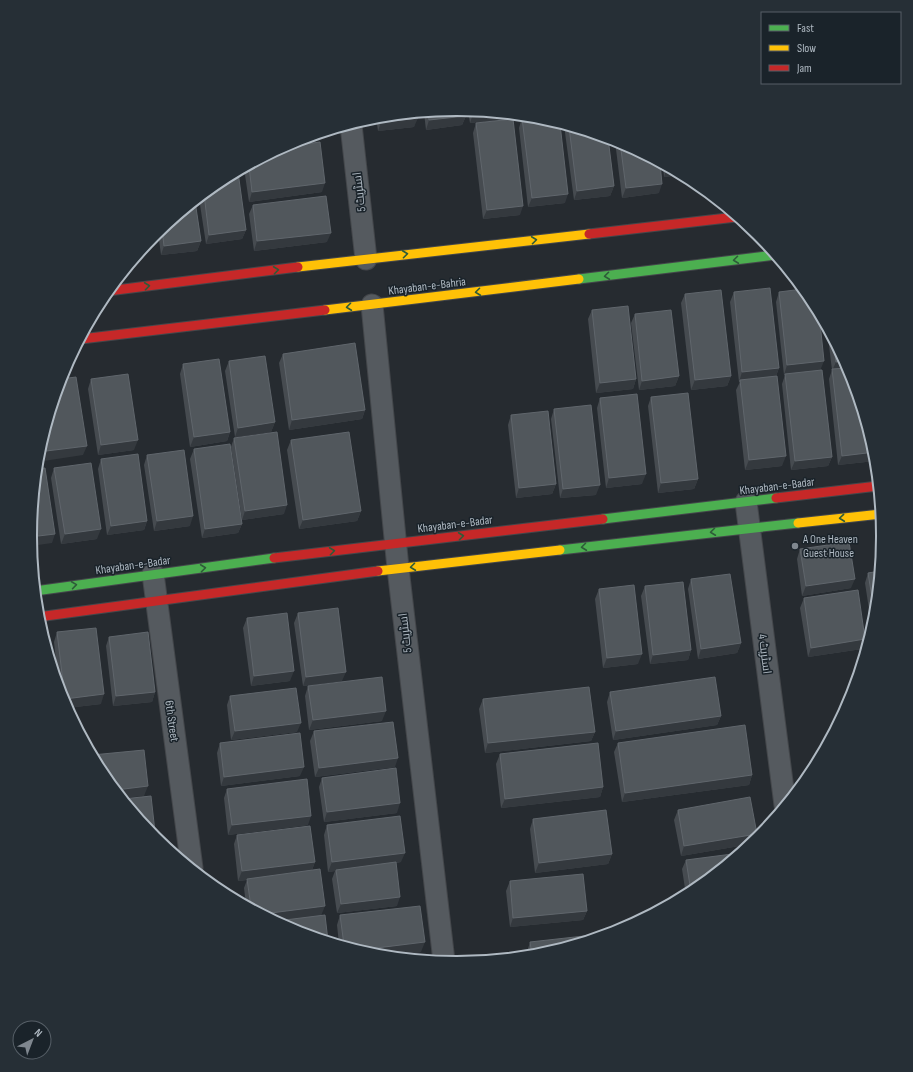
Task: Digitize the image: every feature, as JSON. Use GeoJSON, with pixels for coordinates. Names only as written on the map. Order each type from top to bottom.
{"type":"FeatureCollection","features":[{"type":"Feature","properties":{"kind":"main road"},"geometry":{"type":"LineString","coordinates":[[118,290],[366,259],[729,218]]}},
{"type":"Feature","properties":{"kind":"main road","name":"Khayaban-e-Bahria"},"geometry":{"type":"LineString","coordinates":[[86,338],[769,256]]}},
{"type":"Feature","properties":{"kind":"main road","name":"Khayaban-e-Badar"},"geometry":{"type":"LineString","coordinates":[[41,590],[152,574],[397,543],[873,487]]}},
{"type":"Feature","properties":{"kind":"main road"},"geometry":{"type":"LineString","coordinates":[[45,616],[398,568],[875,515]]}},
{"type":"Feature","properties":{"kind":"street","name":"اسٹریٹ 5"},"geometry":{"type":"LineString","coordinates":[[352,130],[366,259]]}},
{"type":"Feature","properties":{"kind":"street","name":"اسٹریٹ 5"},"geometry":{"type":"LineString","coordinates":[[372,305],[397,543],[398,568],[443,956]]}},
{"type":"Feature","properties":{"kind":"street","name":"اسٹریٹ 4"},"geometry":{"type":"LineString","coordinates":[[746,502],[783,799]]}},
{"type":"Feature","properties":{"kind":"street","name":"6th Street"},"geometry":{"type":"LineString","coordinates":[[152,574],[191,860]]}},
{"type":"Feature","properties":{"kind":"building"},"geometry":{"type":"Polygon","coordinates":[[[464,116],[429,120],[429,117],[464,116]]]}},
{"type":"Feature","properties":{"kind":"building"},"geometry":{"type":"Polygon","coordinates":[[[513,120],[523,206],[487,210],[476,123],[513,120]]]}},
{"type":"Feature","properties":{"kind":"building"},"geometry":{"type":"Polygon","coordinates":[[[523,122],[561,130],[568,194],[532,198],[523,122]]]}},
{"type":"Feature","properties":{"kind":"building"},"geometry":{"type":"Polygon","coordinates":[[[570,132],[609,145],[614,186],[577,191],[570,132]]]}},
{"type":"Feature","properties":{"kind":"building"},"geometry":{"type":"Polygon","coordinates":[[[320,142],[325,183],[252,192],[250,172],[296,148],[309,144],[320,142]]]}},
{"type":"Feature","properties":{"kind":"building"},"geometry":{"type":"Polygon","coordinates":[[[621,150],[661,170],[662,184],[626,188],[621,150]]]}},
{"type":"Feature","properties":{"kind":"building"},"geometry":{"type":"Polygon","coordinates":[[[239,178],[246,230],[209,235],[205,200],[239,178]]]}},
{"type":"Feature","properties":{"kind":"building"},"geometry":{"type":"Polygon","coordinates":[[[326,196],[331,233],[257,241],[253,205],[326,196]]]}},
{"type":"Feature","properties":{"kind":"building"},"geometry":{"type":"Polygon","coordinates":[[[196,207],[201,241],[164,246],[163,236],[196,207]]]}},
{"type":"Feature","properties":{"kind":"building"},"geometry":{"type":"Polygon","coordinates":[[[770,288],[779,368],[742,372],[734,292],[770,288]]]}},
{"type":"Feature","properties":{"kind":"building"},"geometry":{"type":"Polygon","coordinates":[[[721,290],[731,376],[695,380],[685,294],[721,290]]]}},
{"type":"Feature","properties":{"kind":"building"},"geometry":{"type":"Polygon","coordinates":[[[796,290],[820,326],[824,361],[787,365],[779,292],[796,290]]]}},
{"type":"Feature","properties":{"kind":"building"},"geometry":{"type":"Polygon","coordinates":[[[628,306],[636,379],[600,383],[592,310],[628,306]]]}},
{"type":"Feature","properties":{"kind":"building"},"geometry":{"type":"Polygon","coordinates":[[[671,310],[679,376],[642,381],[635,314],[671,310]]]}},
{"type":"Feature","properties":{"kind":"building"},"geometry":{"type":"Polygon","coordinates":[[[355,343],[365,410],[292,420],[283,354],[355,343]]]}},
{"type":"Feature","properties":{"kind":"building"},"geometry":{"type":"Polygon","coordinates":[[[265,356],[275,422],[238,428],[229,361],[265,356]]]}},
{"type":"Feature","properties":{"kind":"building"},"geometry":{"type":"Polygon","coordinates":[[[219,359],[230,432],[194,437],[183,364],[219,359]]]}},
{"type":"Feature","properties":{"kind":"building"},"geometry":{"type":"Polygon","coordinates":[[[841,368],[844,375],[862,427],[868,453],[842,456],[832,369],[841,368]]]}},
{"type":"Feature","properties":{"kind":"building"},"geometry":{"type":"Polygon","coordinates":[[[822,370],[832,457],[795,461],[785,374],[822,370]]]}},
{"type":"Feature","properties":{"kind":"building"},"geometry":{"type":"Polygon","coordinates":[[[128,374],[138,440],[101,445],[91,379],[128,374]]]}},
{"type":"Feature","properties":{"kind":"building"},"geometry":{"type":"Polygon","coordinates":[[[777,376],[786,456],[749,460],[740,380],[777,376]]]}},
{"type":"Feature","properties":{"kind":"building"},"geometry":{"type":"Polygon","coordinates":[[[76,377],[87,446],[46,451],[51,427],[68,378],[76,377]]]}},
{"type":"Feature","properties":{"kind":"building"},"geometry":{"type":"Polygon","coordinates":[[[688,393],[698,479],[661,483],[651,397],[688,393]]]}},
{"type":"Feature","properties":{"kind":"building"},"geometry":{"type":"Polygon","coordinates":[[[637,394],[646,474],[609,478],[600,398],[637,394]]]}},
{"type":"Feature","properties":{"kind":"building"},"geometry":{"type":"Polygon","coordinates":[[[591,405],[600,485],[563,489],[554,409],[591,405]]]}},
{"type":"Feature","properties":{"kind":"building"},"geometry":{"type":"Polygon","coordinates":[[[548,411],[556,484],[519,488],[511,415],[548,411]]]}},
{"type":"Feature","properties":{"kind":"building"},"geometry":{"type":"Polygon","coordinates":[[[277,432],[287,505],[245,511],[234,438],[277,432]]]}},
{"type":"Feature","properties":{"kind":"building"},"geometry":{"type":"Polygon","coordinates":[[[349,432],[361,511],[303,520],[291,440],[349,432]]]}},
{"type":"Feature","properties":{"kind":"building"},"geometry":{"type":"Polygon","coordinates":[[[230,444],[242,524],[205,529],[194,449],[230,444]]]}},
{"type":"Feature","properties":{"kind":"building"},"geometry":{"type":"Polygon","coordinates":[[[184,450],[193,516],[157,521],[147,455],[184,450]]]}},
{"type":"Feature","properties":{"kind":"building"},"geometry":{"type":"Polygon","coordinates":[[[138,454],[147,521],[111,526],[101,459],[138,454]]]}},
{"type":"Feature","properties":{"kind":"building"},"geometry":{"type":"Polygon","coordinates":[[[91,463],[101,529],[65,534],[54,468],[91,463]]]}},
{"type":"Feature","properties":{"kind":"building"},"geometry":{"type":"Polygon","coordinates":[[[43,468],[45,468],[55,534],[37,536],[38,509],[43,468]]]}},
{"type":"Feature","properties":{"kind":"building"},"geometry":{"type":"Polygon","coordinates":[[[849,542],[855,579],[806,586],[800,549],[849,542]]]}},
{"type":"Feature","properties":{"kind":"building"},"geometry":{"type":"Polygon","coordinates":[[[874,572],[871,594],[868,573],[874,572]]]}},
{"type":"Feature","properties":{"kind":"building"},"geometry":{"type":"Polygon","coordinates":[[[730,574],[741,643],[701,649],[691,579],[730,574]]]}},
{"type":"Feature","properties":{"kind":"building"},"geometry":{"type":"Polygon","coordinates":[[[683,582],[691,650],[653,655],[645,586],[683,582]]]}},
{"type":"Feature","properties":{"kind":"building"},"geometry":{"type":"Polygon","coordinates":[[[634,585],[642,654],[607,658],[599,589],[634,585]]]}},
{"type":"Feature","properties":{"kind":"building"},"geometry":{"type":"Polygon","coordinates":[[[858,590],[864,634],[863,639],[811,648],[804,598],[858,590]]]}},
{"type":"Feature","properties":{"kind":"building"},"geometry":{"type":"Polygon","coordinates":[[[338,608],[346,672],[306,677],[298,613],[338,608]]]}},
{"type":"Feature","properties":{"kind":"building"},"geometry":{"type":"Polygon","coordinates":[[[287,613],[294,671],[254,676],[247,618],[287,613]]]}},
{"type":"Feature","properties":{"kind":"building"},"geometry":{"type":"Polygon","coordinates":[[[96,628],[104,694],[70,698],[63,681],[57,632],[96,628]]]}},
{"type":"Feature","properties":{"kind":"building"},"geometry":{"type":"Polygon","coordinates":[[[148,632],[155,692],[116,696],[109,637],[148,632]]]}},
{"type":"Feature","properties":{"kind":"building"},"geometry":{"type":"Polygon","coordinates":[[[382,677],[386,711],[313,720],[308,686],[382,677]]]}},
{"type":"Feature","properties":{"kind":"building"},"geometry":{"type":"Polygon","coordinates":[[[715,677],[721,716],[616,731],[610,692],[715,677]]]}},
{"type":"Feature","properties":{"kind":"building"},"geometry":{"type":"Polygon","coordinates":[[[589,687],[595,732],[488,743],[483,699],[589,687]]]}},
{"type":"Feature","properties":{"kind":"building"},"geometry":{"type":"Polygon","coordinates":[[[296,688],[301,723],[235,731],[230,696],[296,688]]]}},
{"type":"Feature","properties":{"kind":"building"},"geometry":{"type":"Polygon","coordinates":[[[393,722],[398,758],[319,768],[314,731],[393,722]]]}},
{"type":"Feature","properties":{"kind":"building"},"geometry":{"type":"Polygon","coordinates":[[[745,725],[752,775],[625,793],[618,743],[745,725]]]}},
{"type":"Feature","properties":{"kind":"building"},"geometry":{"type":"Polygon","coordinates":[[[300,733],[304,767],[224,777],[220,743],[300,733]]]}},
{"type":"Feature","properties":{"kind":"building"},"geometry":{"type":"Polygon","coordinates":[[[598,743],[603,787],[505,799],[500,754],[598,743]]]}},
{"type":"Feature","properties":{"kind":"building"},"geometry":{"type":"Polygon","coordinates":[[[144,750],[148,786],[123,789],[98,754],[144,750]]]}},
{"type":"Feature","properties":{"kind":"building"},"geometry":{"type":"Polygon","coordinates":[[[396,768],[400,803],[327,812],[322,778],[396,768]]]}},
{"type":"Feature","properties":{"kind":"building"},"geometry":{"type":"Polygon","coordinates":[[[307,779],[311,816],[232,825],[227,789],[307,779]]]}},
{"type":"Feature","properties":{"kind":"building"},"geometry":{"type":"Polygon","coordinates":[[[151,796],[154,827],[141,813],[130,798],[151,796]]]}},
{"type":"Feature","properties":{"kind":"building"},"geometry":{"type":"Polygon","coordinates":[[[750,797],[756,830],[751,835],[684,846],[678,810],[750,797]]]}},
{"type":"Feature","properties":{"kind":"building"},"geometry":{"type":"Polygon","coordinates":[[[606,810],[612,854],[539,863],[533,819],[606,810]]]}},
{"type":"Feature","properties":{"kind":"building"},"geometry":{"type":"Polygon","coordinates":[[[400,816],[405,853],[332,862],[327,825],[400,816]]]}},
{"type":"Feature","properties":{"kind":"building"},"geometry":{"type":"Polygon","coordinates":[[[310,826],[315,862],[242,871],[237,835],[310,826]]]}},
{"type":"Feature","properties":{"kind":"building"},"geometry":{"type":"Polygon","coordinates":[[[729,854],[690,885],[686,860],[729,854]]]}},
{"type":"Feature","properties":{"kind":"building"},"geometry":{"type":"Polygon","coordinates":[[[396,862],[400,897],[341,904],[336,870],[396,862]]]}},
{"type":"Feature","properties":{"kind":"building"},"geometry":{"type":"Polygon","coordinates":[[[320,869],[325,906],[273,913],[250,901],[247,879],[320,869]]]}},
{"type":"Feature","properties":{"kind":"building"},"geometry":{"type":"Polygon","coordinates":[[[583,874],[587,911],[513,918],[510,881],[583,874]]]}},
{"type":"Feature","properties":{"kind":"building"},"geometry":{"type":"Polygon","coordinates":[[[420,906],[425,942],[379,948],[343,940],[340,915],[420,906]]]}},
{"type":"Feature","properties":{"kind":"building"},"geometry":{"type":"Polygon","coordinates":[[[325,915],[327,935],[296,924],[287,920],[325,915]]]}},
{"type":"Feature","properties":{"kind":"building"},"geometry":{"type":"Polygon","coordinates":[[[580,936],[531,948],[530,942],[580,936]]]}},
{"type":"Feature","properties":{"kind":"traffic: fast"},"geometry":{"type":"LineString","coordinates":[[579,279],[769,256]]}},
{"type":"Feature","properties":{"kind":"traffic: fast"},"geometry":{"type":"LineString","coordinates":[[603,519],[776,498]]}},
{"type":"Feature","properties":{"kind":"traffic: fast"},"geometry":{"type":"LineString","coordinates":[[560,550],[798,523]]}},
{"type":"Feature","properties":{"kind":"traffic: fast"},"geometry":{"type":"LineString","coordinates":[[41,590],[274,558]]}},
{"type":"Feature","properties":{"kind":"traffic: slow"},"geometry":{"type":"LineString","coordinates":[[298,267],[589,234]]}},
{"type":"Feature","properties":{"kind":"traffic: slow"},"geometry":{"type":"LineString","coordinates":[[325,310],[579,279]]}},
{"type":"Feature","properties":{"kind":"traffic: slow"},"geometry":{"type":"LineString","coordinates":[[798,523],[875,515]]}},
{"type":"Feature","properties":{"kind":"traffic: slow"},"geometry":{"type":"LineString","coordinates":[[378,571],[560,550]]}},
{"type":"Feature","properties":{"kind":"traffic: jam"},"geometry":{"type":"LineString","coordinates":[[589,234],[729,218]]}},
{"type":"Feature","properties":{"kind":"traffic: jam"},"geometry":{"type":"LineString","coordinates":[[118,290],[298,267]]}},
{"type":"Feature","properties":{"kind":"traffic: jam"},"geometry":{"type":"LineString","coordinates":[[86,338],[325,310]]}},
{"type":"Feature","properties":{"kind":"traffic: jam"},"geometry":{"type":"LineString","coordinates":[[776,498],[873,487]]}},
{"type":"Feature","properties":{"kind":"traffic: jam"},"geometry":{"type":"LineString","coordinates":[[274,558],[603,519]]}},
{"type":"Feature","properties":{"kind":"traffic: jam"},"geometry":{"type":"LineString","coordinates":[[45,616],[378,571]]}},
{"type":"Feature","properties":{"kind":"place","name":"A One Heaven Guest House"},"geometry":{"type":"Point","coordinates":[795,546]}}]}
